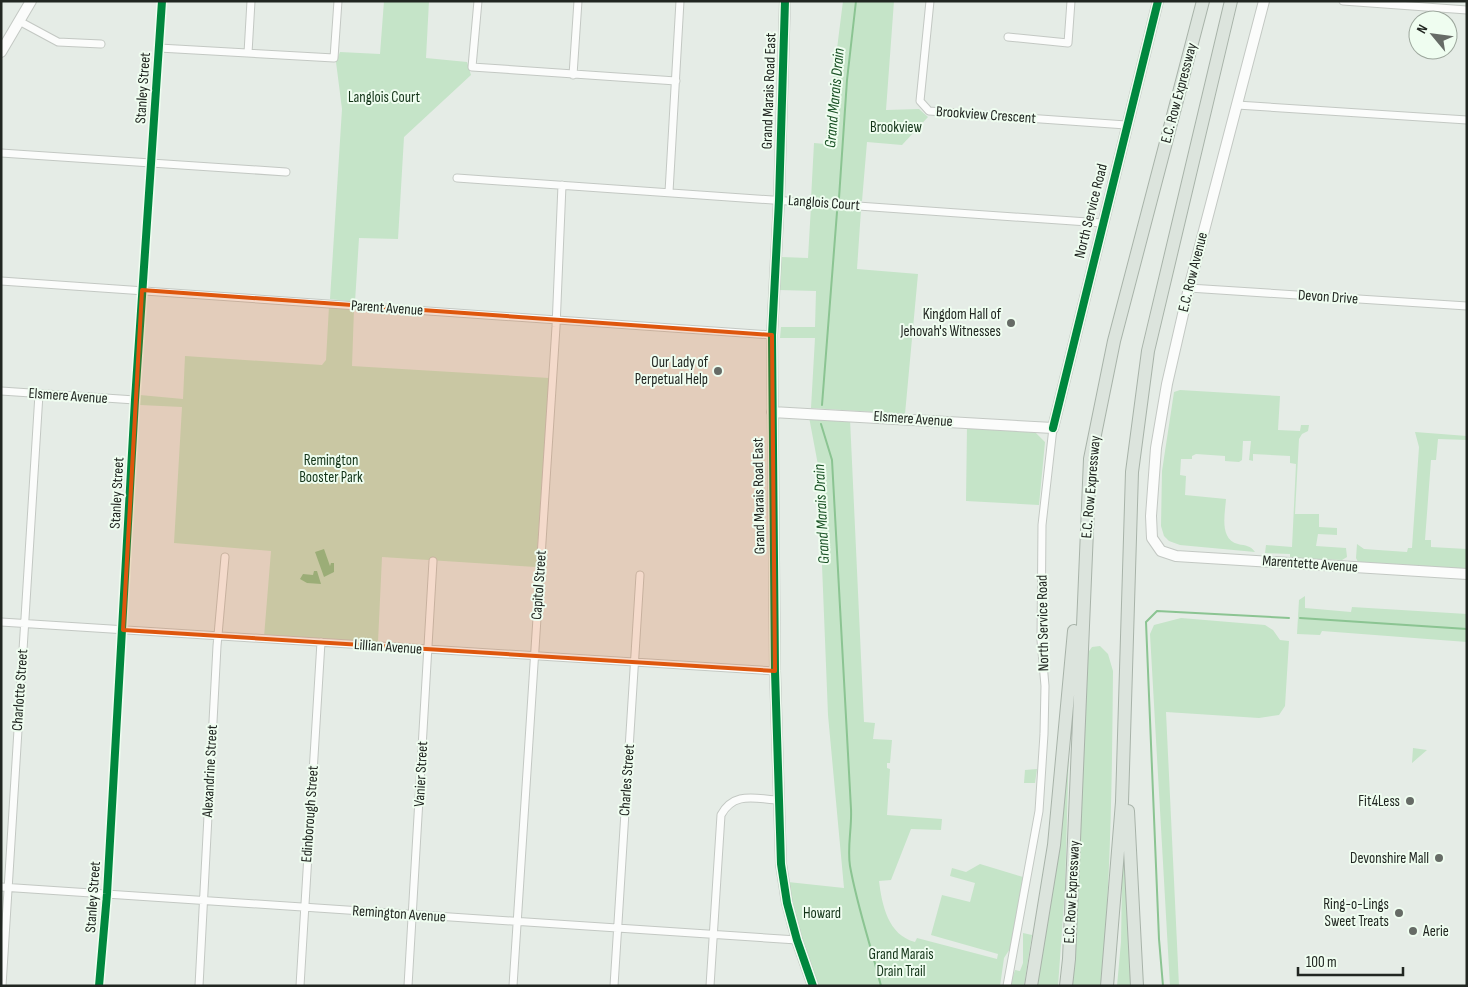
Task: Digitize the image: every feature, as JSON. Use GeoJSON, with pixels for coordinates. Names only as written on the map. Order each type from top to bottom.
{"type":"FeatureCollection","features":[{"type":"Feature","properties":{"kind":"highway","name":"E.C. Row Expressway"},"geometry":{"type":"LineString","coordinates":[[1066,986],[1069,959],[1090,460],[1114,341],[1203,1]]}},
{"type":"Feature","properties":{"kind":"highway","name":"E.C. Row Expressway"},"geometry":{"type":"LineString","coordinates":[[1107,986],[1122,802],[1132,472],[1148,350],[1231,1]]}},
{"type":"Feature","properties":{"kind":"highway"},"geometry":{"type":"LineString","coordinates":[[1032,986],[1054,845],[1090,460]]}},
{"type":"Feature","properties":{"kind":"highway"},"geometry":{"type":"LineString","coordinates":[[1125,712],[1137,986]]}},
{"type":"Feature","properties":{"kind":"street"},"geometry":{"type":"LineString","coordinates":[[1,52],[31,1]]}},
{"type":"Feature","properties":{"kind":"street","name":"Stanley Street"},"geometry":{"type":"LineString","coordinates":[[99,986],[107,894],[142,290],[162,1]]}},
{"type":"Feature","properties":{"kind":"street"},"geometry":{"type":"LineString","coordinates":[[248,53],[251,1]]}},
{"type":"Feature","properties":{"kind":"street"},"geometry":{"type":"LineString","coordinates":[[159,48],[334,58],[338,1]]}},
{"type":"Feature","properties":{"kind":"street"},"geometry":{"type":"LineString","coordinates":[[478,1],[472,67],[676,81]]}},
{"type":"Feature","properties":{"kind":"street"},"geometry":{"type":"LineString","coordinates":[[573,75],[578,1]]}},
{"type":"Feature","properties":{"kind":"street"},"geometry":{"type":"LineString","coordinates":[[670,192],[680,1]]}},
{"type":"Feature","properties":{"kind":"street","name":"Grand Marais Road East"},"geometry":{"type":"LineString","coordinates":[[785,1],[780,200],[772,335],[775,671],[781,864],[787,903],[796,940],[814,986]]}},
{"type":"Feature","properties":{"kind":"street","name":"Brookview Crescent"},"geometry":{"type":"LineString","coordinates":[[930,1],[920,101],[929,111],[1126,125]]}},
{"type":"Feature","properties":{"kind":"street"},"geometry":{"type":"LineString","coordinates":[[1008,37],[1068,42],[1071,1]]}},
{"type":"Feature","properties":{"kind":"street","name":"North Service Road"},"geometry":{"type":"LineString","coordinates":[[1007,986],[1039,811],[1044,734],[1044,686],[1041,640],[1042,524],[1053,428],[1158,1]]}},
{"type":"Feature","properties":{"kind":"street","name":"E.C. Row Avenue"},"geometry":{"type":"LineString","coordinates":[[1156,547],[1152,538],[1150,516],[1156,448],[1166,384],[1189,288],[1264,1]]}},
{"type":"Feature","properties":{"kind":"street"},"geometry":{"type":"LineString","coordinates":[[1344,1],[1467,10]]}},
{"type":"Feature","properties":{"kind":"street"},"geometry":{"type":"LineString","coordinates":[[19,20],[58,42],[101,44]]}},
{"type":"Feature","properties":{"kind":"street"},"geometry":{"type":"LineString","coordinates":[[1237,104],[1467,120]]}},
{"type":"Feature","properties":{"kind":"street"},"geometry":{"type":"LineString","coordinates":[[1,153],[286,172]]}},
{"type":"Feature","properties":{"kind":"street","name":"Langlois Court"},"geometry":{"type":"LineString","coordinates":[[457,178],[1102,223]]}},
{"type":"Feature","properties":{"kind":"street","name":"Capitol Street"},"geometry":{"type":"LineString","coordinates":[[513,986],[562,185]]}},
{"type":"Feature","properties":{"kind":"street","name":"Parent Avenue"},"geometry":{"type":"LineString","coordinates":[[1,281],[772,335]]}},
{"type":"Feature","properties":{"kind":"street","name":"Devon Drive"},"geometry":{"type":"LineString","coordinates":[[1189,288],[1467,306]]}},
{"type":"Feature","properties":{"kind":"street","name":"Elsmere Avenue"},"geometry":{"type":"LineString","coordinates":[[1,391],[136,400]]}},
{"type":"Feature","properties":{"kind":"street","name":"Charlotte Street"},"geometry":{"type":"LineString","coordinates":[[2,986],[5,887],[39,394]]}},
{"type":"Feature","properties":{"kind":"street","name":"Elsmere Avenue"},"geometry":{"type":"LineString","coordinates":[[772,412],[1053,428]]}},
{"type":"Feature","properties":{"kind":"street","name":"Marentette Avenue"},"geometry":{"type":"LineString","coordinates":[[1156,547],[1168,555],[1176,556],[1467,574]]}},
{"type":"Feature","properties":{"kind":"street","name":"Alexandrine Street"},"geometry":{"type":"LineString","coordinates":[[199,986],[218,636],[225,557]]}},
{"type":"Feature","properties":{"kind":"street","name":"Vanier Street"},"geometry":{"type":"LineString","coordinates":[[408,986],[433,561]]}},
{"type":"Feature","properties":{"kind":"street","name":"Charles Street"},"geometry":{"type":"LineString","coordinates":[[614,986],[640,575]]}},
{"type":"Feature","properties":{"kind":"street","name":"Lillian Avenue"},"geometry":{"type":"LineString","coordinates":[[1,622],[775,671]]}},
{"type":"Feature","properties":{"kind":"street","name":"Edinborough Street"},"geometry":{"type":"LineString","coordinates":[[300,986],[321,642]]}},
{"type":"Feature","properties":{"kind":"street"},"geometry":{"type":"LineString","coordinates":[[710,986],[721,815],[727,804],[735,800],[743,798],[779,800]]}},
{"type":"Feature","properties":{"kind":"street","name":"Remington Avenue"},"geometry":{"type":"LineString","coordinates":[[5,887],[796,940]]}},
{"type":"Feature","properties":{"kind":"highlighted area"},"geometry":{"type":"Polygon","coordinates":[[[142,290],[772,335],[775,671],[123,630],[142,290]]]}},
{"type":"Feature","properties":{"kind":"green space","name":"Langlois Court"},"geometry":{"type":"Polygon","coordinates":[[[384,1],[429,1],[426,58],[467,62],[471,75],[404,137],[398,239],[359,238],[355,302],[330,299],[342,109],[336,62],[340,52],[380,54],[384,1]]]}},
{"type":"Feature","properties":{"kind":"green space","name":"Brookview"},"geometry":{"type":"Polygon","coordinates":[[[843,1],[894,1],[886,110],[919,109],[928,117],[902,145],[867,142],[862,201],[811,199],[814,143],[825,144],[843,1]]]}},
{"type":"Feature","properties":{"kind":"green space"},"geometry":{"type":"Polygon","coordinates":[[[811,206],[861,210],[857,269],[918,274],[905,414],[811,408],[815,338],[780,338],[781,327],[815,327],[816,291],[779,290],[781,257],[808,258],[811,206]]]}},
{"type":"Feature","properties":{"kind":"green space","name":"Remington Booster Park"},"geometry":{"type":"Polygon","coordinates":[[[329,306],[354,309],[352,366],[549,378],[536,567],[382,557],[378,642],[264,637],[271,551],[174,543],[182,407],[140,405],[140,395],[183,399],[185,356],[322,365],[326,360],[329,306]]]}},
{"type":"Feature","properties":{"kind":"green space"},"geometry":{"type":"Polygon","coordinates":[[[1180,390],[1280,396],[1278,430],[1300,431],[1301,425],[1309,425],[1308,431],[1302,434],[1299,439],[1295,514],[1319,514],[1319,527],[1337,528],[1337,535],[1318,534],[1316,546],[1346,548],[1347,557],[1342,560],[1290,558],[1290,554],[1265,553],[1266,545],[1292,547],[1296,464],[1290,463],[1290,456],[1253,454],[1253,461],[1249,460],[1251,441],[1243,441],[1242,460],[1239,462],[1225,461],[1225,456],[1196,454],[1192,456],[1192,459],[1181,459],[1180,475],[1186,476],[1185,495],[1226,499],[1224,525],[1228,537],[1238,544],[1250,547],[1255,552],[1180,545],[1169,541],[1164,536],[1161,526],[1162,471],[1174,392],[1180,390]]]}},
{"type":"Feature","properties":{"kind":"green space"},"geometry":{"type":"Polygon","coordinates":[[[809,417],[850,419],[864,722],[875,723],[873,739],[892,740],[890,763],[887,763],[887,768],[890,769],[887,815],[942,819],[941,830],[911,829],[891,880],[879,881],[882,900],[888,918],[898,933],[915,942],[917,938],[997,959],[998,954],[931,935],[942,895],[970,902],[975,883],[950,876],[952,868],[966,872],[980,864],[1023,877],[1013,944],[1004,958],[1000,986],[819,986],[801,937],[788,882],[844,888],[828,715],[818,465],[809,417]]]}},
{"type":"Feature","properties":{"kind":"green space"},"geometry":{"type":"Polygon","coordinates":[[[967,426],[1035,432],[1045,442],[1039,505],[966,501],[967,426]]]}},
{"type":"Feature","properties":{"kind":"green space"},"geometry":{"type":"Polygon","coordinates":[[[1415,432],[1467,436],[1467,440],[1438,439],[1436,460],[1431,460],[1425,540],[1431,540],[1431,547],[1467,549],[1467,571],[1359,564],[1356,558],[1357,544],[1364,549],[1407,552],[1408,548],[1412,548],[1419,447],[1415,432]]]}},
{"type":"Feature","properties":{"kind":"green space"},"geometry":{"type":"Polygon","coordinates":[[[1305,596],[1305,608],[1351,612],[1352,607],[1467,614],[1467,642],[1322,631],[1320,635],[1297,634],[1299,600],[1305,596]]]}},
{"type":"Feature","properties":{"kind":"green space"},"geometry":{"type":"Polygon","coordinates":[[[1181,618],[1265,625],[1273,630],[1280,640],[1289,641],[1285,706],[1279,715],[1259,718],[1166,712],[1179,986],[1170,986],[1150,634],[1154,625],[1181,618]]]}},
{"type":"Feature","properties":{"kind":"green space"},"geometry":{"type":"Polygon","coordinates":[[[1100,646],[1108,654],[1113,671],[1109,868],[1101,986],[1071,986],[1087,654],[1092,647],[1100,646]]]}},
{"type":"Feature","properties":{"kind":"green space"},"geometry":{"type":"Polygon","coordinates":[[[1069,745],[1065,889],[1058,986],[1035,986],[1069,745]]]}},
{"type":"Feature","properties":{"kind":"green space"},"geometry":{"type":"Polygon","coordinates":[[[1413,748],[1427,750],[1412,763],[1413,748]]]}},
{"type":"Feature","properties":{"kind":"green space"},"geometry":{"type":"Polygon","coordinates":[[[1037,769],[1035,783],[1024,783],[1025,770],[1037,769]]]}},
{"type":"Feature","properties":{"kind":"green space"},"geometry":{"type":"Polygon","coordinates":[[[1123,817],[1133,986],[1117,986],[1121,942],[1123,817]]]}},
{"type":"Feature","properties":{"kind":"green space"},"geometry":{"type":"Polygon","coordinates":[[[1023,933],[1032,935],[1024,986],[1010,986],[1015,970],[1020,971],[1023,963],[1023,933]]]}},
{"type":"Feature","properties":{"kind":"shaded area"},"geometry":{"type":"Polygon","coordinates":[[[324,549],[330,566],[331,563],[334,563],[334,572],[324,577],[315,552],[324,549]]]}},
{"type":"Feature","properties":{"kind":"shaded area"},"geometry":{"type":"Polygon","coordinates":[[[314,571],[317,571],[321,584],[307,583],[300,579],[303,574],[313,575],[314,571]]]}},
{"type":"Feature","properties":{"kind":"waterway","name":"Grand Marais Drain"},"geometry":{"type":"LineString","coordinates":[[839,198],[847,80],[856,1]]}},
{"type":"Feature","properties":{"kind":"waterway","name":"Grand Marais Drain"},"geometry":{"type":"LineString","coordinates":[[822,405],[837,212]]}},
{"type":"Feature","properties":{"kind":"waterway"},"geometry":{"type":"LineString","coordinates":[[821,424],[832,460],[851,809],[849,859],[856,896],[881,986]]}},
{"type":"Feature","properties":{"kind":"waterway"},"geometry":{"type":"LineString","coordinates":[[1163,986],[1159,939],[1146,622],[1157,611],[1289,618]]}},
{"type":"Feature","properties":{"kind":"waterway"},"geometry":{"type":"LineString","coordinates":[[1300,618],[1467,629]]}},
{"type":"Feature","properties":{"kind":"cycle path"},"geometry":{"type":"LineString","coordinates":[[99,986],[107,894],[135,400],[162,1]]}},
{"type":"Feature","properties":{"kind":"cycle path"},"geometry":{"type":"LineString","coordinates":[[785,1],[779,200],[772,335],[775,671],[781,864],[787,903],[797,940],[813,986]]}},
{"type":"Feature","properties":{"kind":"cycle path"},"geometry":{"type":"LineString","coordinates":[[1053,428],[1158,1]]}},
{"type":"Feature","properties":{"kind":"place","name":"Kingdom Hall of Jehovah's Witnesses"},"geometry":{"type":"Point","coordinates":[1011,323]}},
{"type":"Feature","properties":{"kind":"place","name":"Our Lady of Perpetual Help"},"geometry":{"type":"Point","coordinates":[718,371]}},
{"type":"Feature","properties":{"kind":"place","name":"Fit4Less"},"geometry":{"type":"Point","coordinates":[1410,801]}},
{"type":"Feature","properties":{"kind":"place","name":"Devonshire Mall"},"geometry":{"type":"Point","coordinates":[1439,858]}},
{"type":"Feature","properties":{"kind":"place","name":"Ring-o-Lings Sweet Treats"},"geometry":{"type":"Point","coordinates":[1399,913]}},
{"type":"Feature","properties":{"kind":"place","name":"Aerie"},"geometry":{"type":"Point","coordinates":[1413,931]}},
{"type":"Feature","properties":{"kind":"park label","name":"Howard"},"geometry":{"type":"Point","coordinates":[822,913]}},
{"type":"Feature","properties":{"kind":"park label","name":"Grand Marais Drain Trail"},"geometry":{"type":"Point","coordinates":[901,962]}}]}
